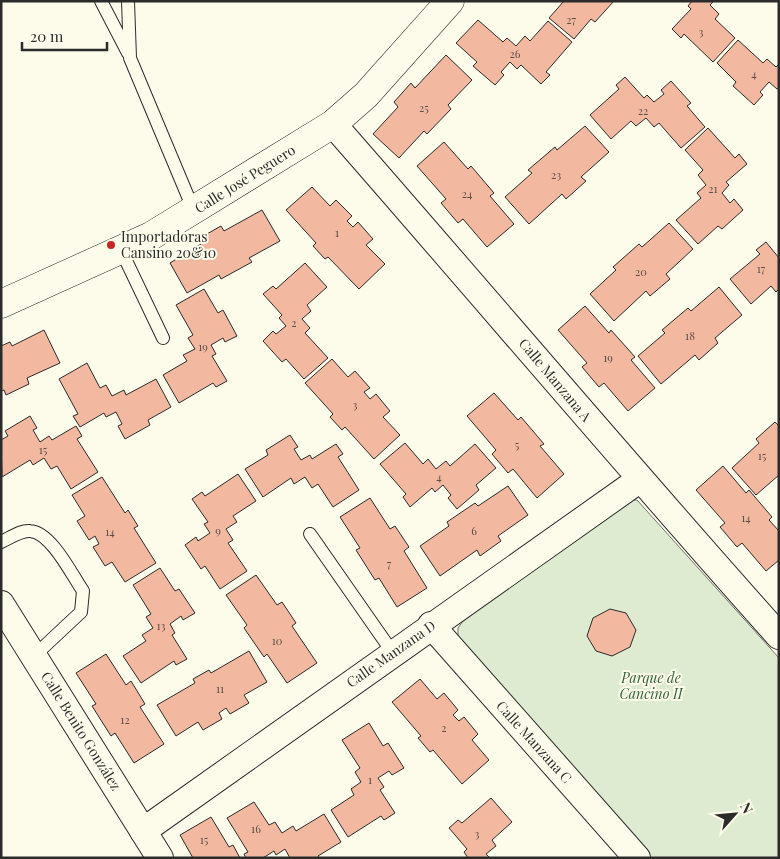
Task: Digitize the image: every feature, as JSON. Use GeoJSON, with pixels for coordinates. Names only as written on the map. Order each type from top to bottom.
{"type":"FeatureCollection","features":[{"type":"Feature","properties":{"kind":"main road","name":"Calle José Peguero"},"geometry":{"type":"LineString","coordinates":[[1,304],[151,236],[333,124],[366,94],[450,1]]}},
{"type":"Feature","properties":{"kind":"street","name":"Calle Manzana A"},"geometry":{"type":"LineString","coordinates":[[333,124],[497,312],[639,480],[779,636]]}},
{"type":"Feature","properties":{"kind":"street","name":"Calle Manzana D"},"geometry":{"type":"LineString","coordinates":[[143,830],[639,480]]}},
{"type":"Feature","properties":{"kind":"street","name":"Calle Benito González"},"geometry":{"type":"LineString","coordinates":[[1,604],[160,858]]}},
{"type":"Feature","properties":{"kind":"street","name":"Calle Manzana C"},"geometry":{"type":"LineString","coordinates":[[431,625],[638,858]]}},
{"type":"Feature","properties":{"kind":"lane"},"geometry":{"type":"LineString","coordinates":[[101,1],[130,58],[194,211]]}},
{"type":"Feature","properties":{"kind":"lane"},"geometry":{"type":"LineString","coordinates":[[128,1],[130,58]]}},
{"type":"Feature","properties":{"kind":"lane"},"geometry":{"type":"LineString","coordinates":[[121,250],[163,338]]}},
{"type":"Feature","properties":{"kind":"lane"},"geometry":{"type":"LineString","coordinates":[[1,542],[25,531],[32,531],[48,539],[83,591],[83,604],[80,612],[34,656]]}},
{"type":"Feature","properties":{"kind":"lane"},"geometry":{"type":"LineString","coordinates":[[310,534],[393,652]]}},
{"type":"Feature","properties":{"kind":"green space","name":"Parque de Cancino II"},"geometry":{"type":"Polygon","coordinates":[[[630,500],[637,500],[779,658],[779,858],[651,858],[458,637],[458,628],[463,621],[630,500]]]}},
{"type":"Feature","properties":{"kind":"building"},"geometry":{"type":"Polygon","coordinates":[[[564,1],[614,1],[595,22],[591,19],[574,39],[549,18],[564,1]]]}},
{"type":"Feature","properties":{"kind":"building"},"geometry":{"type":"Polygon","coordinates":[[[692,1],[714,1],[710,5],[719,14],[715,19],[735,38],[713,62],[684,34],[681,38],[672,29],[691,9],[688,6],[692,1]]]}},
{"type":"Feature","properties":{"kind":"building"},"geometry":{"type":"Polygon","coordinates":[[[478,20],[503,42],[507,38],[516,46],[525,36],[530,41],[548,21],[572,42],[546,72],[550,75],[541,84],[521,65],[517,69],[510,62],[501,72],[504,75],[495,85],[473,66],[477,62],[456,43],[478,20]]]}},
{"type":"Feature","properties":{"kind":"building"},"geometry":{"type":"Polygon","coordinates":[[[738,40],[763,63],[767,59],[776,67],[779,64],[779,88],[777,89],[769,82],[760,92],[763,95],[754,105],[733,86],[736,82],[717,63],[738,40]]]}},
{"type":"Feature","properties":{"kind":"building"},"geometry":{"type":"Polygon","coordinates":[[[446,55],[472,80],[448,105],[451,109],[427,134],[424,131],[399,158],[373,134],[398,107],[394,102],[411,83],[415,88],[446,55]]]}},
{"type":"Feature","properties":{"kind":"building"},"geometry":{"type":"Polygon","coordinates":[[[625,77],[644,98],[647,95],[654,102],[664,94],[661,90],[671,81],[691,103],[687,106],[705,127],[681,148],[659,123],[654,127],[646,118],[636,126],[631,121],[611,139],[590,115],[619,89],[616,85],[625,77]]]}},
{"type":"Feature","properties":{"kind":"building"},"geometry":{"type":"Polygon","coordinates":[[[585,126],[609,152],[581,177],[586,181],[566,199],[562,194],[529,224],[505,197],[532,173],[528,170],[555,147],[557,150],[585,126]]]}},
{"type":"Feature","properties":{"kind":"building"},"geometry":{"type":"Polygon","coordinates":[[[708,128],[735,158],[739,154],[747,164],[726,182],[729,185],[722,193],[730,203],[734,199],[743,210],[722,229],[718,226],[698,244],[676,220],[701,198],[697,193],[706,185],[698,175],[703,170],[685,150],[708,128]]]}},
{"type":"Feature","properties":{"kind":"building"},"geometry":{"type":"Polygon","coordinates":[[[444,142],[468,169],[471,166],[494,193],[490,196],[514,224],[487,247],[463,219],[458,223],[441,203],[446,199],[417,166],[444,142]]]}},
{"type":"Feature","properties":{"kind":"building"},"geometry":{"type":"Polygon","coordinates":[[[312,187],[330,206],[336,200],[352,216],[347,221],[353,227],[358,222],[373,239],[366,245],[385,264],[359,289],[328,257],[325,259],[313,246],[316,243],[286,210],[312,187]]]}},
{"type":"Feature","properties":{"kind":"building"},"geometry":{"type":"Polygon","coordinates":[[[262,210],[280,241],[249,258],[252,262],[221,279],[219,275],[187,293],[170,263],[201,244],[198,239],[221,226],[224,231],[262,210]]]}},
{"type":"Feature","properties":{"kind":"building"},"geometry":{"type":"Polygon","coordinates":[[[669,223],[693,249],[666,274],[670,279],[650,296],[646,291],[614,321],[590,294],[616,270],[613,267],[639,244],[642,247],[669,223]]]}},
{"type":"Feature","properties":{"kind":"building"},"geometry":{"type":"Polygon","coordinates":[[[766,242],[779,258],[779,289],[776,292],[771,286],[751,304],[730,279],[760,254],[756,250],[766,242]]]}},
{"type":"Feature","properties":{"kind":"building"},"geometry":{"type":"Polygon","coordinates":[[[305,263],[327,287],[307,305],[311,311],[302,319],[310,328],[305,333],[328,358],[304,379],[286,359],[282,362],[263,341],[273,331],[276,334],[286,326],[279,318],[282,315],[263,294],[273,286],[276,289],[305,263]]]}},
{"type":"Feature","properties":{"kind":"building"},"geometry":{"type":"Polygon","coordinates":[[[719,287],[742,315],[715,338],[718,343],[699,360],[695,355],[661,384],[638,356],[665,333],[662,330],[688,308],[691,311],[719,287]]]}},
{"type":"Feature","properties":{"kind":"building"},"geometry":{"type":"Polygon","coordinates":[[[204,289],[218,313],[223,310],[237,336],[225,342],[223,338],[211,345],[216,354],[212,356],[227,381],[216,387],[213,383],[179,403],[163,375],[187,361],[183,355],[195,349],[188,338],[193,335],[176,305],[204,289]]]}},
{"type":"Feature","properties":{"kind":"building"},"geometry":{"type":"Polygon","coordinates":[[[585,306],[609,333],[611,330],[635,357],[631,360],[655,388],[628,411],[604,383],[599,387],[582,367],[587,363],[558,330],[585,306]]]}},
{"type":"Feature","properties":{"kind":"building"},"geometry":{"type":"Polygon","coordinates":[[[44,330],[60,363],[27,378],[29,384],[6,395],[4,390],[1,391],[1,346],[10,342],[12,346],[44,330]]]}},
{"type":"Feature","properties":{"kind":"building"},"geometry":{"type":"Polygon","coordinates":[[[332,359],[348,377],[355,371],[370,388],[364,392],[370,399],[376,394],[390,411],[383,417],[400,435],[374,459],[345,427],[342,430],[330,417],[333,414],[305,383],[332,359]]]}},
{"type":"Feature","properties":{"kind":"building"},"geometry":{"type":"Polygon","coordinates":[[[87,363],[100,388],[106,385],[112,396],[124,390],[126,395],[156,379],[171,407],[148,420],[150,425],[125,439],[118,426],[122,424],[116,412],[106,417],[104,413],[80,427],[73,416],[78,414],[59,379],[87,363]]]}},
{"type":"Feature","properties":{"kind":"building"},"geometry":{"type":"Polygon","coordinates":[[[494,393],[518,420],[521,417],[544,444],[540,446],[564,474],[537,498],[513,469],[508,473],[492,454],[496,450],[467,416],[494,393]]]}},
{"type":"Feature","properties":{"kind":"building"},"geometry":{"type":"Polygon","coordinates":[[[30,416],[37,428],[33,430],[40,442],[49,436],[52,440],[76,426],[82,436],[77,439],[98,472],[71,489],[57,466],[51,469],[44,458],[33,465],[30,460],[2,477],[1,440],[8,436],[5,431],[30,416]]]}},
{"type":"Feature","properties":{"kind":"building"},"geometry":{"type":"Polygon","coordinates":[[[775,422],[779,426],[779,475],[756,495],[732,468],[759,443],[756,439],[775,422]]]}},
{"type":"Feature","properties":{"kind":"building"},"geometry":{"type":"Polygon","coordinates":[[[290,435],[298,447],[294,449],[301,460],[310,455],[312,459],[336,444],[343,454],[338,457],[359,490],[333,507],[318,484],[312,488],[305,477],[294,484],[291,478],[263,497],[245,469],[268,455],[266,450],[290,435]]]}},
{"type":"Feature","properties":{"kind":"building"},"geometry":{"type":"Polygon","coordinates":[[[405,443],[423,464],[428,459],[436,469],[446,461],[450,466],[475,444],[496,468],[476,485],[479,490],[457,509],[448,498],[451,495],[443,485],[435,492],[432,488],[410,507],[403,497],[406,494],[380,464],[405,443]]]}},
{"type":"Feature","properties":{"kind":"building"},"geometry":{"type":"Polygon","coordinates":[[[723,466],[746,493],[749,490],[772,517],[769,520],[779,531],[779,560],[766,571],[742,543],[737,547],[720,527],[725,523],[696,490],[723,466]]]}},
{"type":"Feature","properties":{"kind":"building"},"geometry":{"type":"Polygon","coordinates":[[[238,474],[256,501],[233,516],[237,522],[226,529],[233,540],[228,543],[247,571],[220,589],[205,566],[201,569],[185,545],[196,537],[198,541],[210,533],[204,524],[208,522],[192,499],[202,492],[205,496],[238,474]]]}},
{"type":"Feature","properties":{"kind":"building"},"geometry":{"type":"Polygon","coordinates":[[[102,477],[125,513],[128,510],[138,526],[134,528],[156,563],[125,582],[112,562],[105,566],[93,547],[99,544],[95,536],[89,540],[77,521],[85,516],[72,495],[102,477]]]}},
{"type":"Feature","properties":{"kind":"building"},"geometry":{"type":"Polygon","coordinates":[[[508,486],[528,515],[498,536],[501,541],[480,556],[477,550],[440,576],[420,546],[449,526],[447,522],[475,503],[478,506],[508,486]]]}},
{"type":"Feature","properties":{"kind":"building"},"geometry":{"type":"Polygon","coordinates":[[[370,498],[390,529],[395,526],[409,547],[404,551],[427,588],[397,607],[379,578],[375,580],[356,550],[360,548],[340,517],[370,498]]]}},
{"type":"Feature","properties":{"kind":"building"},"geometry":{"type":"Polygon","coordinates":[[[160,568],[175,591],[179,589],[195,613],[183,620],[181,616],[170,624],[175,633],[172,635],[187,659],[176,665],[174,661],[141,683],[123,656],[146,641],[142,635],[153,628],[146,617],[151,614],[133,585],[160,568]]]}},
{"type":"Feature","properties":{"kind":"building"},"geometry":{"type":"Polygon","coordinates":[[[256,575],[277,605],[282,602],[296,623],[292,626],[317,663],[287,683],[267,654],[264,657],[244,628],[247,625],[226,595],[256,575]]]}},
{"type":"Feature","properties":{"kind":"building"},"geometry":{"type":"Polygon","coordinates":[[[610,609],[626,613],[636,630],[630,647],[612,656],[596,651],[587,636],[593,618],[610,609]]]}},
{"type":"Feature","properties":{"kind":"building"},"geometry":{"type":"Polygon","coordinates":[[[249,651],[267,682],[244,695],[249,703],[230,714],[226,708],[219,713],[222,719],[203,730],[198,722],[176,736],[157,705],[195,683],[193,679],[209,670],[211,673],[249,651]]]}},
{"type":"Feature","properties":{"kind":"building"},"geometry":{"type":"Polygon","coordinates":[[[106,654],[126,685],[131,681],[145,704],[140,707],[164,744],[134,763],[115,733],[111,736],[92,706],[96,704],[76,673],[106,654]]]}},
{"type":"Feature","properties":{"kind":"building"},"geometry":{"type":"Polygon","coordinates":[[[420,679],[437,699],[444,693],[458,710],[453,715],[459,721],[464,717],[478,734],[472,740],[489,760],[462,784],[433,750],[430,752],[418,738],[421,736],[392,702],[420,679]]]}},
{"type":"Feature","properties":{"kind":"building"},"geometry":{"type":"Polygon","coordinates":[[[369,723],[383,746],[388,743],[404,768],[392,775],[389,771],[378,778],[384,787],[380,790],[395,813],[384,820],[381,816],[348,837],[331,810],[354,795],[351,789],[361,782],[355,772],[360,768],[342,740],[369,723]]]}},
{"type":"Feature","properties":{"kind":"building"},"geometry":{"type":"Polygon","coordinates":[[[491,798],[512,822],[492,840],[496,846],[486,854],[490,858],[468,858],[464,852],[467,849],[449,828],[458,820],[462,823],[491,798]]]}},
{"type":"Feature","properties":{"kind":"building"},"geometry":{"type":"Polygon","coordinates":[[[254,802],[269,825],[275,822],[282,833],[293,826],[296,831],[324,814],[341,842],[318,856],[319,858],[290,858],[285,849],[276,855],[274,851],[263,858],[246,858],[244,854],[248,852],[227,818],[254,802]]]}},
{"type":"Feature","properties":{"kind":"building"},"geometry":{"type":"Polygon","coordinates":[[[211,817],[229,847],[233,845],[240,858],[193,858],[180,835],[211,817]]]}},
{"type":"Feature","properties":{"kind":"place","name":"Importadoras Cansino 20&10"},"geometry":{"type":"Point","coordinates":[111,245]}}]}
